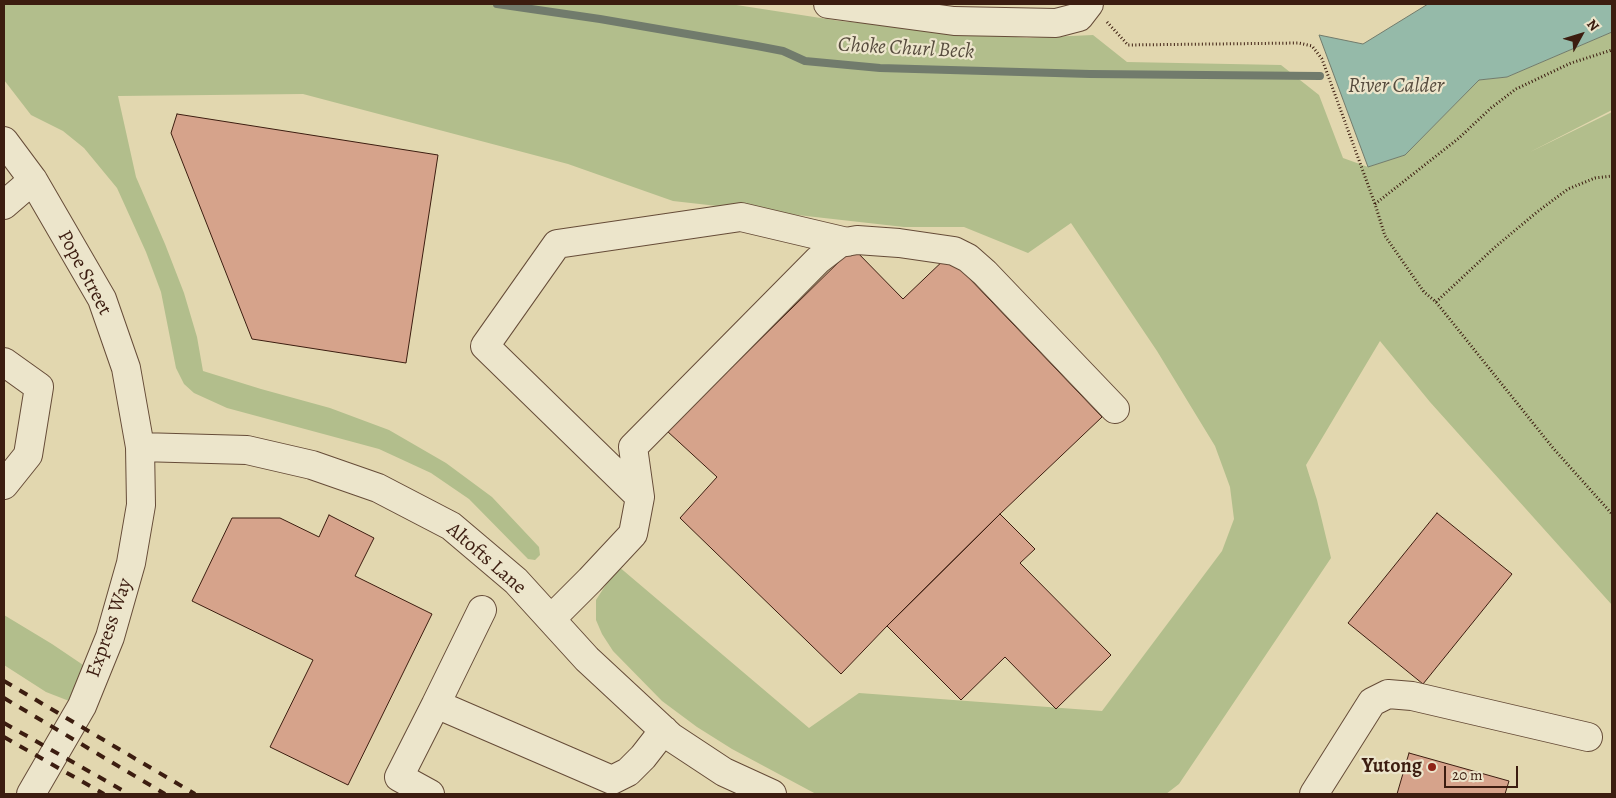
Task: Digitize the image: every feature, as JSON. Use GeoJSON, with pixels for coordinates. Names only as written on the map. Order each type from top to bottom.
{"type":"FeatureCollection","features":[{"type":"Feature","properties":{"kind":"street"},"geometry":{"type":"LineString","coordinates":[[828,4],[954,21],[1056,23],[1095,11]]}},
{"type":"Feature","properties":{"kind":"street","name":"Pope Street"},"geometry":{"type":"LineString","coordinates":[[4,141],[33,180],[102,299],[126,368],[140,447]]}},
{"type":"Feature","properties":{"kind":"street"},"geometry":{"type":"LineString","coordinates":[[4,205],[33,180]]}},
{"type":"Feature","properties":{"kind":"street"},"geometry":{"type":"LineString","coordinates":[[640,497],[485,346],[557,244],[741,218],[847,242]]}},
{"type":"Feature","properties":{"kind":"street"},"geometry":{"type":"LineString","coordinates":[[551,619],[633,534],[640,497],[634,447],[818,260],[840,243],[857,240],[899,242],[954,251],[968,258],[985,273],[1115,409]]}},
{"type":"Feature","properties":{"kind":"street"},"geometry":{"type":"LineString","coordinates":[[4,362],[39,387],[28,455],[4,485]]}},
{"type":"Feature","properties":{"kind":"street","name":"Altofts Lane"},"geometry":{"type":"LineString","coordinates":[[140,447],[247,450],[312,465],[378,488],[451,526],[516,581],[587,659],[671,737],[724,772],[772,794]]}},
{"type":"Feature","properties":{"kind":"street","name":"Express Way"},"geometry":{"type":"LineString","coordinates":[[31,794],[82,706],[110,637],[131,563],[141,505],[140,447]]}},
{"type":"Feature","properties":{"kind":"street"},"geometry":{"type":"LineString","coordinates":[[430,794],[399,778],[482,610]]}},
{"type":"Feature","properties":{"kind":"street"},"geometry":{"type":"LineString","coordinates":[[1314,794],[1372,702],[1388,694],[1412,696],[1588,737]]}},
{"type":"Feature","properties":{"kind":"street"},"geometry":{"type":"LineString","coordinates":[[436,704],[621,787],[628,772],[643,757],[664,730]]}},
{"type":"Feature","properties":{"kind":"path"},"geometry":{"type":"LineString","coordinates":[[1095,11],[1128,45],[1299,43],[1312,46],[1322,59],[1385,236],[1424,292],[1436,302],[1553,448],[1612,514]]}},
{"type":"Feature","properties":{"kind":"path"},"geometry":{"type":"LineString","coordinates":[[1375,204],[1459,138],[1491,108],[1516,90],[1571,63],[1612,50]]}},
{"type":"Feature","properties":{"kind":"path"},"geometry":{"type":"LineString","coordinates":[[1436,302],[1494,248],[1568,189],[1595,178],[1612,176]]}},
{"type":"Feature","properties":{"kind":"shaded area"},"geometry":{"type":"Polygon","coordinates":[[[4,4],[730,4],[840,21],[1027,38],[1093,35],[1127,62],[1281,65],[1319,95],[1343,158],[1368,167],[1405,155],[1479,80],[1507,77],[1612,32],[1612,110],[1530,152],[1612,112],[1612,605],[1430,402],[1380,341],[1306,465],[1317,500],[1331,558],[1179,784],[1166,794],[816,794],[732,749],[697,727],[662,701],[613,651],[596,620],[596,600],[618,566],[809,728],[859,693],[1102,711],[1222,551],[1234,519],[1230,487],[1215,446],[1157,351],[1071,223],[1028,253],[964,227],[904,227],[673,201],[568,164],[303,94],[118,96],[136,177],[184,293],[197,337],[203,371],[330,408],[389,430],[446,463],[492,497],[539,547],[540,555],[535,560],[528,559],[469,499],[431,473],[379,449],[227,408],[194,393],[184,384],[176,368],[161,292],[146,252],[117,188],[84,148],[63,131],[31,115],[4,80],[4,4]]]}},
{"type":"Feature","properties":{"kind":"shaded area"},"geometry":{"type":"Polygon","coordinates":[[[4,615],[95,673],[82,706],[46,692],[4,665],[4,615]]]}},
{"type":"Feature","properties":{"kind":"water","name":"River Calder"},"geometry":{"type":"Polygon","coordinates":[[[1428,4],[1612,4],[1612,32],[1507,77],[1479,80],[1405,155],[1368,167],[1319,35],[1363,44],[1428,4]]]}},
{"type":"Feature","properties":{"kind":"building"},"geometry":{"type":"Polygon","coordinates":[[[177,114],[438,155],[406,363],[252,339],[171,133],[177,114]]]}},
{"type":"Feature","properties":{"kind":"building"},"geometry":{"type":"Polygon","coordinates":[[[853,248],[903,299],[948,256],[1102,417],[1000,514],[841,674],[680,518],[717,477],[667,431],[853,248]]]}},
{"type":"Feature","properties":{"kind":"building"},"geometry":{"type":"Polygon","coordinates":[[[1437,513],[1512,574],[1423,684],[1348,623],[1437,513]]]}},
{"type":"Feature","properties":{"kind":"building"},"geometry":{"type":"Polygon","coordinates":[[[1000,514],[1035,549],[1020,563],[1111,655],[1056,709],[1005,657],[961,700],[887,626],[1000,514]]]}},
{"type":"Feature","properties":{"kind":"building"},"geometry":{"type":"Polygon","coordinates":[[[329,515],[374,538],[355,576],[432,614],[348,785],[270,747],[313,660],[192,601],[232,518],[280,518],[319,537],[329,515]]]}},
{"type":"Feature","properties":{"kind":"building","name":"Yutong"},"geometry":{"type":"Polygon","coordinates":[[[1409,753],[1509,781],[1505,794],[1397,794],[1409,753]]]}},
{"type":"Feature","properties":{"kind":"waterway","name":"Choke Churl Beck"},"geometry":{"type":"LineString","coordinates":[[497,4],[600,19],[757,46],[783,51],[805,61],[880,68],[1090,74],[1320,76]]}},
{"type":"Feature","properties":{"kind":"railway"},"geometry":{"type":"LineString","coordinates":[[4,681],[195,794]]}},
{"type":"Feature","properties":{"kind":"railway"},"geometry":{"type":"LineString","coordinates":[[4,698],[165,794]]}},
{"type":"Feature","properties":{"kind":"railway"},"geometry":{"type":"LineString","coordinates":[[4,723],[129,794]]}},
{"type":"Feature","properties":{"kind":"railway"},"geometry":{"type":"LineString","coordinates":[[4,737],[104,794]]}},
{"type":"Feature","properties":{"kind":"place","name":"Yutong"},"geometry":{"type":"Point","coordinates":[1432,767]}}]}
